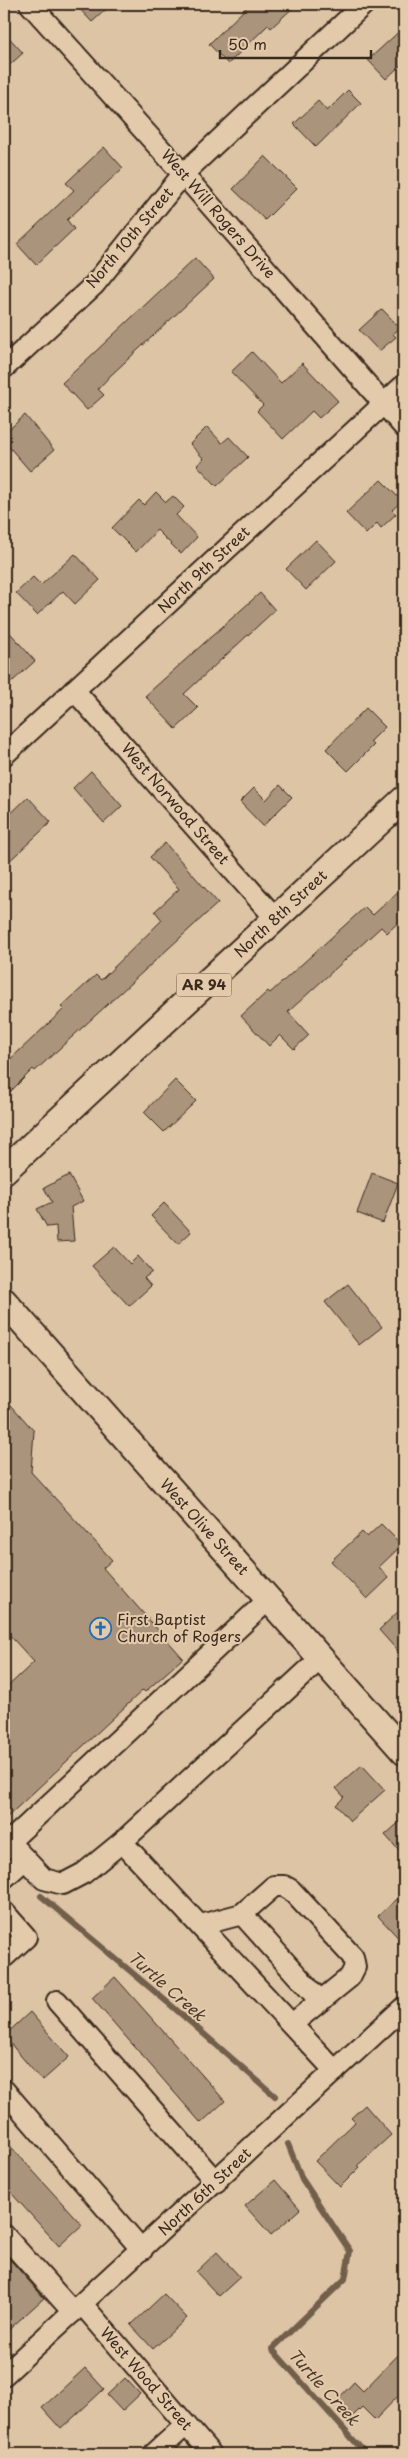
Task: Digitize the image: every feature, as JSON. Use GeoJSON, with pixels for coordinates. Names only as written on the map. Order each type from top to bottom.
{"type":"FeatureCollection","features":[{"type":"Feature","properties":{"kind":"main road","name":"North 8th Street"},"geometry":{"type":"LineString","coordinates":[[4,1171],[404,799]]}},
{"type":"Feature","properties":{"kind":"main road","name":"West Olive Street"},"geometry":{"type":"LineString","coordinates":[[4,1301],[404,1752]]}},
{"type":"Feature","properties":{"kind":"street","name":"West Will Rogers Drive"},"geometry":{"type":"LineString","coordinates":[[30,4],[183,174],[404,426]]}},
{"type":"Feature","properties":{"kind":"street","name":"North 10th Street"},"geometry":{"type":"LineString","coordinates":[[4,368],[94,285],[183,174],[364,4]]}},
{"type":"Feature","properties":{"kind":"street","name":"North 9th Street"},"geometry":{"type":"LineString","coordinates":[[4,755],[404,385]]}},
{"type":"Feature","properties":{"kind":"street","name":"West Norwood Street"},"geometry":{"type":"LineString","coordinates":[[74,690],[276,919]]}},
{"type":"Feature","properties":{"kind":"street"},"geometry":{"type":"LineString","coordinates":[[268,1600],[6,1840],[44,1879],[64,1884],[84,1872],[122,1842],[320,1659]]}},
{"type":"Feature","properties":{"kind":"street"},"geometry":{"type":"LineString","coordinates":[[122,1842],[335,2071]]}},
{"type":"Feature","properties":{"kind":"street"},"geometry":{"type":"LineString","coordinates":[[4,1878],[25,1859]]}},
{"type":"Feature","properties":{"kind":"street"},"geometry":{"type":"LineString","coordinates":[[201,1925],[242,1914],[274,1886],[284,1886],[291,1890],[353,1958],[355,1967],[350,1977],[292,2024]]}},
{"type":"Feature","properties":{"kind":"street"},"geometry":{"type":"LineString","coordinates":[[4,1912],[26,1937],[4,1957]]}},
{"type":"Feature","properties":{"kind":"street"},"geometry":{"type":"LineString","coordinates":[[242,1914],[320,2002]]}},
{"type":"Feature","properties":{"kind":"street"},"geometry":{"type":"LineString","coordinates":[[58,2001],[216,2182]]}},
{"type":"Feature","properties":{"kind":"street","name":"North 6th Street"},"geometry":{"type":"LineString","coordinates":[[4,2375],[216,2182],[404,2007]]}},
{"type":"Feature","properties":{"kind":"street"},"geometry":{"type":"LineString","coordinates":[[4,2090],[142,2250]]}},
{"type":"Feature","properties":{"kind":"street","name":"West Wood Street"},"geometry":{"type":"LineString","coordinates":[[4,2235],[78,2308],[211,2454]]}},
{"type":"Feature","properties":{"kind":"street"},"geometry":{"type":"LineString","coordinates":[[154,2454],[186,2426]]}},
{"type":"Feature","properties":{"kind":"building"},"geometry":{"type":"Polygon","coordinates":[[[75,4],[112,4],[92,22],[75,4]]]}},
{"type":"Feature","properties":{"kind":"building"},"geometry":{"type":"Polygon","coordinates":[[[250,4],[297,4],[271,28],[268,25],[228,64],[209,44],[250,4]]]}},
{"type":"Feature","properties":{"kind":"building"},"geometry":{"type":"Polygon","coordinates":[[[404,27],[404,62],[386,79],[368,60],[404,27]]]}},
{"type":"Feature","properties":{"kind":"building"},"geometry":{"type":"Polygon","coordinates":[[[4,32],[23,53],[4,70],[4,32]]]}},
{"type":"Feature","properties":{"kind":"building"},"geometry":{"type":"Polygon","coordinates":[[[348,90],[361,103],[316,147],[294,124],[318,101],[327,111],[348,90]]]}},
{"type":"Feature","properties":{"kind":"building"},"geometry":{"type":"Polygon","coordinates":[[[104,147],[123,168],[67,220],[74,229],[36,265],[17,244],[74,190],[66,183],[104,147]]]}},
{"type":"Feature","properties":{"kind":"building"},"geometry":{"type":"Polygon","coordinates":[[[265,156],[297,188],[265,220],[233,189],[265,156]]]}},
{"type":"Feature","properties":{"kind":"building"},"geometry":{"type":"Polygon","coordinates":[[[195,258],[214,279],[110,376],[98,389],[104,395],[87,410],[62,383],[195,258]]]}},
{"type":"Feature","properties":{"kind":"building"},"geometry":{"type":"Polygon","coordinates":[[[382,309],[400,328],[393,334],[396,337],[379,351],[359,330],[382,309]]]}},
{"type":"Feature","properties":{"kind":"building"},"geometry":{"type":"Polygon","coordinates":[[[252,352],[281,383],[302,363],[338,401],[319,418],[312,411],[283,439],[257,411],[263,405],[231,372],[252,352]]]}},
{"type":"Feature","properties":{"kind":"building"},"geometry":{"type":"Polygon","coordinates":[[[25,415],[54,450],[30,471],[4,441],[4,434],[25,415]]]}},
{"type":"Feature","properties":{"kind":"building"},"geometry":{"type":"Polygon","coordinates":[[[207,427],[222,443],[229,437],[248,457],[217,486],[197,465],[204,459],[190,444],[207,427]]]}},
{"type":"Feature","properties":{"kind":"building"},"geometry":{"type":"Polygon","coordinates":[[[381,480],[402,501],[392,510],[396,514],[381,528],[377,523],[366,534],[346,513],[381,480]]]}},
{"type":"Feature","properties":{"kind":"building"},"geometry":{"type":"Polygon","coordinates":[[[156,492],[166,502],[173,496],[184,507],[176,515],[197,537],[181,554],[157,530],[136,552],[112,528],[139,500],[144,505],[156,492]]]}},
{"type":"Feature","properties":{"kind":"building"},"geometry":{"type":"Polygon","coordinates":[[[316,540],[336,561],[306,590],[286,569],[316,540]]]}},
{"type":"Feature","properties":{"kind":"building"},"geometry":{"type":"Polygon","coordinates":[[[75,554],[100,580],[75,604],[63,591],[37,615],[16,593],[33,577],[41,585],[75,554]]]}},
{"type":"Feature","properties":{"kind":"building"},"geometry":{"type":"Polygon","coordinates":[[[260,593],[275,610],[184,694],[198,708],[176,729],[145,696],[260,593]]]}},
{"type":"Feature","properties":{"kind":"building"},"geometry":{"type":"Polygon","coordinates":[[[4,626],[35,661],[4,689],[4,626]]]}},
{"type":"Feature","properties":{"kind":"building"},"geometry":{"type":"Polygon","coordinates":[[[366,708],[385,727],[370,742],[374,745],[348,771],[326,749],[366,708]]]}},
{"type":"Feature","properties":{"kind":"building"},"geometry":{"type":"Polygon","coordinates":[[[91,771],[122,806],[104,823],[73,788],[91,771]]]}},
{"type":"Feature","properties":{"kind":"building"},"geometry":{"type":"Polygon","coordinates":[[[280,785],[292,797],[263,826],[240,802],[254,788],[266,800],[280,785]]]}},
{"type":"Feature","properties":{"kind":"building"},"geometry":{"type":"Polygon","coordinates":[[[28,797],[51,822],[4,866],[4,820],[28,797]]]}},
{"type":"Feature","properties":{"kind":"building"},"geometry":{"type":"Polygon","coordinates":[[[165,843],[218,903],[35,1071],[33,1069],[4,1098],[4,1065],[64,1009],[61,1007],[96,975],[101,980],[162,920],[155,911],[179,889],[150,857],[165,843]]]}},
{"type":"Feature","properties":{"kind":"building"},"geometry":{"type":"Polygon","coordinates":[[[404,886],[404,917],[387,933],[381,927],[288,1012],[309,1035],[294,1049],[280,1035],[269,1046],[241,1016],[268,991],[270,993],[365,907],[373,915],[404,886]]]}},
{"type":"Feature","properties":{"kind":"building"},"geometry":{"type":"Polygon","coordinates":[[[175,1080],[196,1101],[164,1132],[144,1112],[175,1080]]]}},
{"type":"Feature","properties":{"kind":"building"},"geometry":{"type":"Polygon","coordinates":[[[372,1173],[398,1183],[383,1223],[357,1213],[372,1173]]]}},
{"type":"Feature","properties":{"kind":"building"},"geometry":{"type":"Polygon","coordinates":[[[69,1175],[83,1201],[71,1207],[74,1241],[57,1242],[56,1226],[47,1227],[37,1209],[52,1202],[44,1188],[69,1175]]]}},
{"type":"Feature","properties":{"kind":"building"},"geometry":{"type":"Polygon","coordinates":[[[164,1203],[191,1232],[178,1244],[151,1216],[164,1203]]]}},
{"type":"Feature","properties":{"kind":"building"},"geometry":{"type":"Polygon","coordinates":[[[114,1247],[130,1264],[138,1256],[152,1272],[144,1278],[151,1286],[129,1306],[92,1266],[114,1247]]]}},
{"type":"Feature","properties":{"kind":"building"},"geometry":{"type":"Polygon","coordinates":[[[348,1284],[382,1327],[359,1345],[325,1302],[348,1284]]]}},
{"type":"Feature","properties":{"kind":"building"},"geometry":{"type":"Polygon","coordinates":[[[4,1397],[34,1431],[31,1472],[112,1560],[103,1568],[183,1658],[145,1692],[143,1690],[4,1820],[4,1690],[34,1662],[4,1629],[4,1397]]]}},
{"type":"Feature","properties":{"kind":"building"},"geometry":{"type":"Polygon","coordinates":[[[381,1524],[402,1545],[379,1567],[389,1578],[367,1599],[331,1561],[362,1532],[367,1537],[381,1524]]]}},
{"type":"Feature","properties":{"kind":"building"},"geometry":{"type":"Polygon","coordinates":[[[404,1606],[404,1658],[379,1630],[404,1606]]]}},
{"type":"Feature","properties":{"kind":"building"},"geometry":{"type":"Polygon","coordinates":[[[362,1765],[385,1790],[350,1821],[336,1805],[344,1797],[336,1788],[362,1765]]]}},
{"type":"Feature","properties":{"kind":"building"},"geometry":{"type":"Polygon","coordinates":[[[404,1818],[404,1856],[385,1835],[404,1818]]]}},
{"type":"Feature","properties":{"kind":"building"},"geometry":{"type":"Polygon","coordinates":[[[404,1893],[404,1944],[378,1916],[404,1893]]]}},
{"type":"Feature","properties":{"kind":"building"},"geometry":{"type":"Polygon","coordinates":[[[115,1977],[225,2101],[201,2123],[92,1998],[115,1977]]]}},
{"type":"Feature","properties":{"kind":"building"},"geometry":{"type":"Polygon","coordinates":[[[30,2012],[69,2057],[42,2081],[4,2036],[30,2012]]]}},
{"type":"Feature","properties":{"kind":"building"},"geometry":{"type":"Polygon","coordinates":[[[365,2105],[391,2135],[358,2165],[360,2167],[340,2187],[315,2161],[355,2122],[351,2118],[365,2105]]]}},
{"type":"Feature","properties":{"kind":"building"},"geometry":{"type":"Polygon","coordinates":[[[4,2139],[82,2225],[59,2246],[4,2185],[4,2139]]]}},
{"type":"Feature","properties":{"kind":"building"},"geometry":{"type":"Polygon","coordinates":[[[275,2180],[300,2209],[271,2235],[245,2206],[275,2180]]]}},
{"type":"Feature","properties":{"kind":"building"},"geometry":{"type":"Polygon","coordinates":[[[217,2252],[240,2277],[219,2296],[196,2272],[217,2252]]]}},
{"type":"Feature","properties":{"kind":"building"},"geometry":{"type":"Polygon","coordinates":[[[4,2253],[44,2298],[4,2334],[4,2253]]]}},
{"type":"Feature","properties":{"kind":"building"},"geometry":{"type":"Polygon","coordinates":[[[164,2294],[187,2318],[153,2349],[131,2325],[164,2294]]]}},
{"type":"Feature","properties":{"kind":"building"},"geometry":{"type":"Polygon","coordinates":[[[404,2349],[404,2390],[375,2420],[362,2407],[353,2416],[337,2400],[354,2382],[363,2391],[404,2349]]]}},
{"type":"Feature","properties":{"kind":"building"},"geometry":{"type":"Polygon","coordinates":[[[85,2368],[104,2389],[61,2429],[42,2408],[85,2368]]]}},
{"type":"Feature","properties":{"kind":"building"},"geometry":{"type":"Polygon","coordinates":[[[125,2378],[140,2394],[122,2411],[107,2395],[125,2378]]]}},
{"type":"Feature","properties":{"kind":"waterway","name":"Turtle Creek"},"geometry":{"type":"LineString","coordinates":[[41,1896],[275,2096]]}},
{"type":"Feature","properties":{"kind":"waterway","name":"Turtle Creek"},"geometry":{"type":"LineString","coordinates":[[288,2144],[302,2179],[350,2251],[345,2279],[272,2349],[366,2454]]}},
{"type":"Feature","properties":{"kind":"place","name":"First Baptist Church of Rogers"},"geometry":{"type":"Point","coordinates":[101,1629]}}]}
